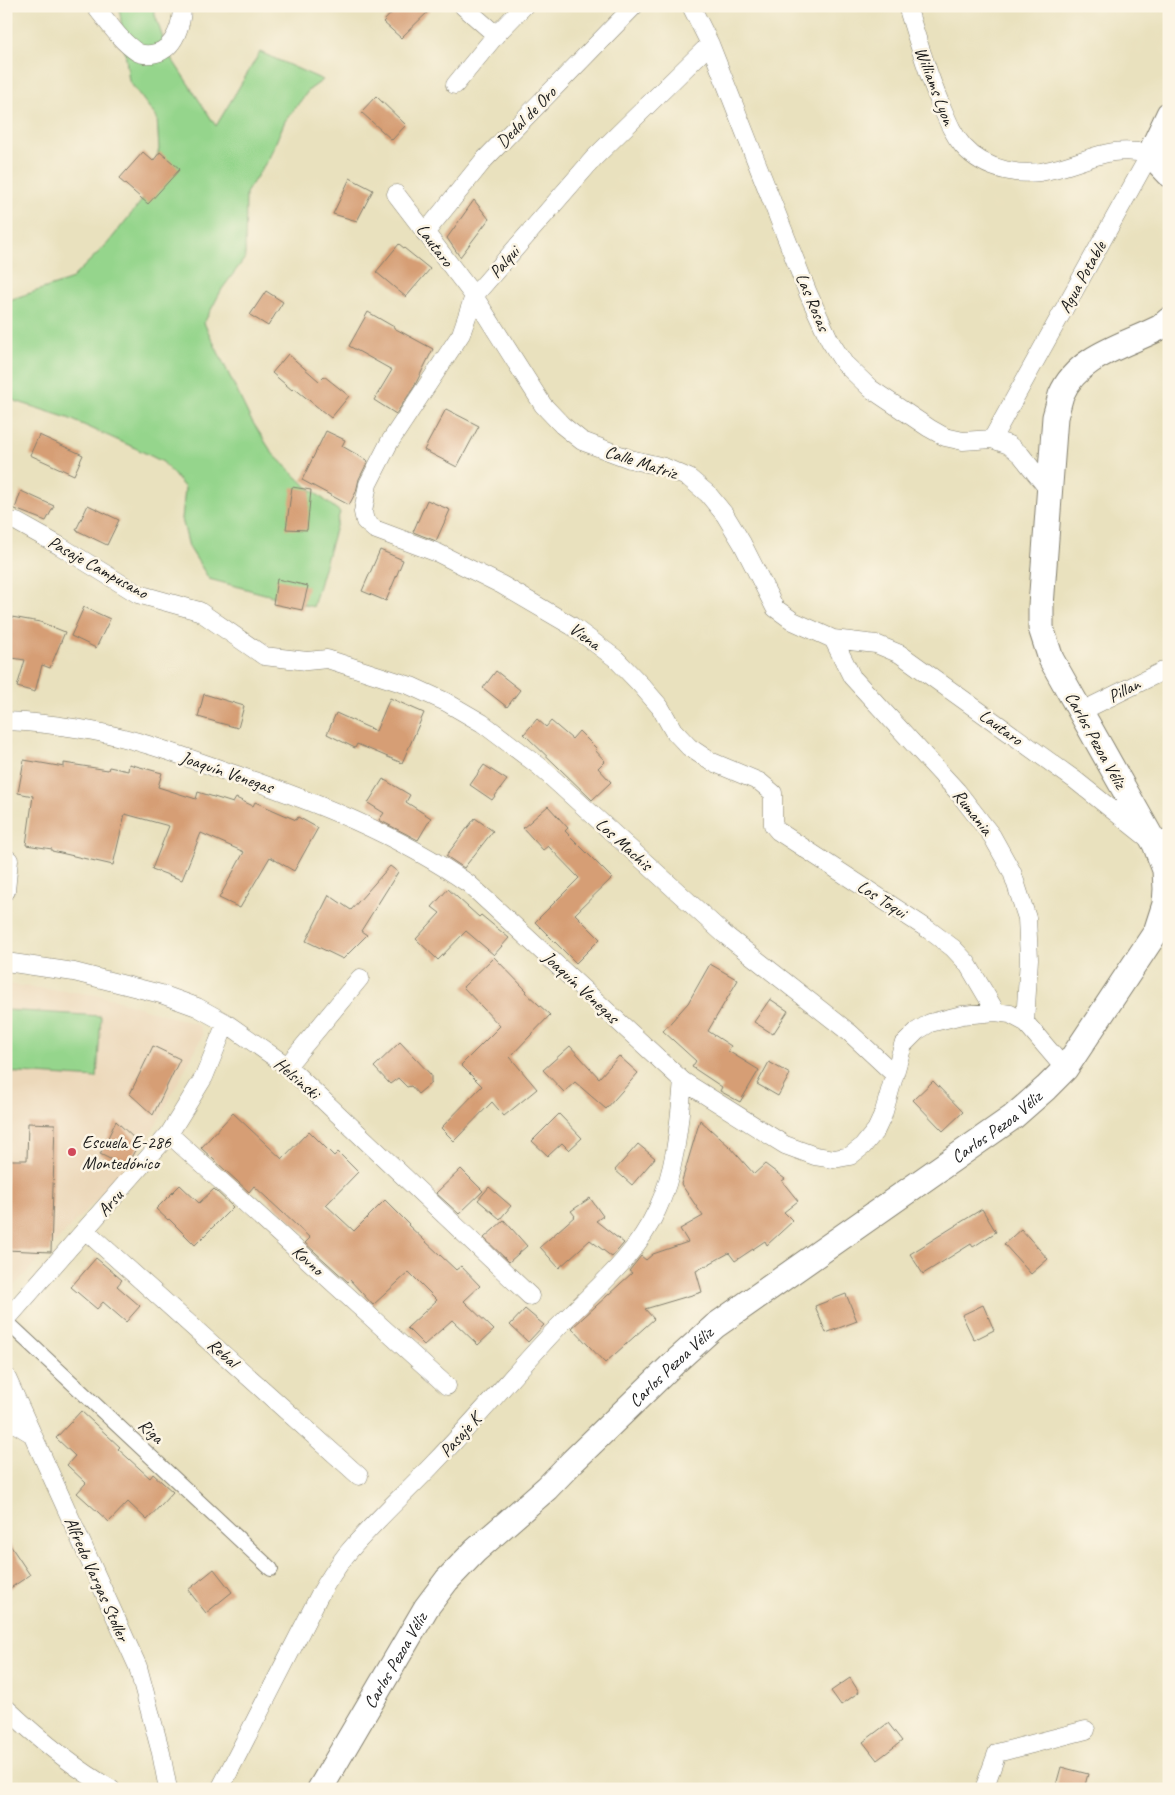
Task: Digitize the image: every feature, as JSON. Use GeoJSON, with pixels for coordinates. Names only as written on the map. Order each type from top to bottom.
{"type":"FeatureCollection","features":[{"type":"Feature","properties":{"kind":"main road","name":"Agua Potable"},"geometry":{"type":"LineString","coordinates":[[1150,154],[1169,114]]}},
{"type":"Feature","properties":{"kind":"main road"},"geometry":{"type":"LineString","coordinates":[[1150,154],[1169,174]]}},
{"type":"Feature","properties":{"kind":"main road","name":"Carlos Pezoa Véliz"},"geometry":{"type":"LineString","coordinates":[[320,1789],[426,1608],[447,1580],[475,1551],[547,1488],[573,1460],[715,1326],[1014,1117],[1046,1088],[1064,1069],[1156,932],[1165,904],[1166,889],[1162,841],[1080,712],[1051,659],[1042,628],[1041,606],[1048,489],[1055,417],[1062,394],[1076,373],[1092,360],[1162,327],[1169,320]]}},
{"type":"Feature","properties":{"kind":"street"},"geometry":{"type":"LineString","coordinates":[[95,6],[128,45],[139,53],[149,55],[163,52],[173,42],[182,14],[182,6]]}},
{"type":"Feature","properties":{"kind":"street"},"geometry":{"type":"LineString","coordinates":[[463,6],[496,35]]}},
{"type":"Feature","properties":{"kind":"street"},"geometry":{"type":"LineString","coordinates":[[455,85],[496,35],[524,6]]}},
{"type":"Feature","properties":{"kind":"street","name":"Dedal de Oro"},"geometry":{"type":"LineString","coordinates":[[425,233],[484,160],[634,6]]}},
{"type":"Feature","properties":{"kind":"street","name":"Las Rosas"},"geometry":{"type":"LineString","coordinates":[[691,6],[710,44],[808,292],[830,341],[844,363],[871,389],[929,428],[946,437],[963,440],[992,439],[1009,445],[1021,455],[1048,489]]}},
{"type":"Feature","properties":{"kind":"street","name":"Williams Lyon"},"geometry":{"type":"LineString","coordinates":[[907,6],[930,78],[951,129],[964,147],[980,160],[996,168],[1015,173],[1053,170],[1094,155],[1109,152],[1136,151],[1150,154]]}},
{"type":"Feature","properties":{"kind":"street","name":"Palqui"},"geometry":{"type":"LineString","coordinates":[[365,521],[363,512],[368,484],[389,443],[461,334],[474,296],[594,158],[710,44]]}},
{"type":"Feature","properties":{"kind":"street","name":"Agua Potable"},"geometry":{"type":"LineString","coordinates":[[992,439],[1150,154]]}},
{"type":"Feature","properties":{"kind":"street","name":"Lautaro"},"geometry":{"type":"LineString","coordinates":[[396,194],[474,296]]}},
{"type":"Feature","properties":{"kind":"street","name":"Calle Matriz"},"geometry":{"type":"LineString","coordinates":[[474,296],[543,405],[562,425],[582,441],[596,447],[630,459],[664,467],[689,478],[708,494],[725,515],[742,543],[775,608],[793,621],[833,638]]}},
{"type":"Feature","properties":{"kind":"street","name":"Pasaje Campusano"},"geometry":{"type":"LineString","coordinates":[[6,520],[17,522],[60,546],[138,594],[199,611],[264,656],[307,661],[327,659]]}},
{"type":"Feature","properties":{"kind":"street","name":"Viena"},"geometry":{"type":"LineString","coordinates":[[365,521],[374,529],[438,553],[502,585],[572,626],[615,658],[660,707],[673,730],[689,747],[710,761],[760,782],[773,793]]}},
{"type":"Feature","properties":{"kind":"street","name":"Lautaro"},"geometry":{"type":"LineString","coordinates":[[833,638],[876,644],[900,654],[1162,841]]}},
{"type":"Feature","properties":{"kind":"street","name":"Rumania"},"geometry":{"type":"LineString","coordinates":[[833,638],[852,677],[957,791],[992,836],[1012,872],[1027,918],[1030,959],[1024,1022]]}},
{"type":"Feature","properties":{"kind":"street","name":"Los Machis"},"geometry":{"type":"LineString","coordinates":[[327,659],[411,686],[446,702],[482,723],[538,766],[724,934],[850,1033],[894,1074]]}},
{"type":"Feature","properties":{"kind":"street","name":"Pillan"},"geometry":{"type":"LineString","coordinates":[[1080,712],[1169,668]]}},
{"type":"Feature","properties":{"kind":"street","name":"Joaquín Venegas"},"geometry":{"type":"LineString","coordinates":[[6,721],[94,731],[164,750],[275,788],[378,830],[469,884],[683,1081],[785,1145],[814,1156],[834,1158],[850,1156],[863,1146],[876,1130],[883,1115],[903,1045],[917,1031],[930,1023],[962,1015],[996,1012],[1010,1014],[1024,1022],[1064,1069]]}},
{"type":"Feature","properties":{"kind":"street","name":"Los Toqui"},"geometry":{"type":"LineString","coordinates":[[773,793],[773,825],[778,831],[929,930],[953,948],[967,964],[996,1012]]}},
{"type":"Feature","properties":{"kind":"street"},"geometry":{"type":"LineString","coordinates":[[6,891],[9,860]]}},
{"type":"Feature","properties":{"kind":"street","name":"Helsinski"},"geometry":{"type":"LineString","coordinates":[[6,962],[74,972],[161,994],[197,1007],[226,1022],[287,1066],[530,1296]]}},
{"type":"Feature","properties":{"kind":"street"},"geometry":{"type":"LineString","coordinates":[[287,1066],[360,978]]}},
{"type":"Feature","properties":{"kind":"street","name":"Arsu"},"geometry":{"type":"LineString","coordinates":[[6,1321],[169,1134],[204,1077],[226,1022]]}},
{"type":"Feature","properties":{"kind":"street","name":"Pasaje K"},"geometry":{"type":"LineString","coordinates":[[220,1789],[319,1596],[346,1555],[435,1463],[558,1328],[626,1259],[641,1238],[657,1210],[670,1175],[677,1141],[683,1081]]}},
{"type":"Feature","properties":{"kind":"street","name":"Kovno"},"geometry":{"type":"LineString","coordinates":[[169,1134],[448,1386]]}},
{"type":"Feature","properties":{"kind":"street","name":"Rebal"},"geometry":{"type":"LineString","coordinates":[[86,1231],[359,1476]]}},
{"type":"Feature","properties":{"kind":"street","name":"Riga"},"geometry":{"type":"LineString","coordinates":[[6,1321],[271,1569]]}},
{"type":"Feature","properties":{"kind":"street","name":"Alfredo Vargas Stoller"},"geometry":{"type":"LineString","coordinates":[[6,1376],[138,1668],[161,1754],[168,1789]]}},
{"type":"Feature","properties":{"kind":"street"},"geometry":{"type":"LineString","coordinates":[[6,1418],[32,1434]]}},
{"type":"Feature","properties":{"kind":"street"},"geometry":{"type":"LineString","coordinates":[[6,1708],[39,1739],[111,1789]]}},
{"type":"Feature","properties":{"kind":"street"},"geometry":{"type":"LineString","coordinates":[[984,1789],[997,1753],[1086,1730]]}},
{"type":"Feature","properties":{"kind":"shaded area","name":"Escuela E-286 Montedónico"},"geometry":{"type":"Polygon","coordinates":[[[6,984],[99,995],[199,1025],[203,1035],[150,1136],[127,1168],[6,1294],[6,984]]]}},
{"type":"Feature","properties":{"kind":"green space"},"geometry":{"type":"Polygon","coordinates":[[[119,6],[152,6],[168,53],[216,126],[260,52],[323,80],[309,90],[285,121],[269,158],[246,193],[245,258],[222,289],[204,323],[250,418],[273,454],[304,484],[340,512],[313,607],[209,579],[189,547],[182,519],[185,488],[163,462],[68,418],[6,398],[6,301],[70,280],[108,243],[147,194],[159,149],[157,118],[129,81],[119,6]]]}},
{"type":"Feature","properties":{"kind":"green space"},"geometry":{"type":"Polygon","coordinates":[[[6,1010],[101,1016],[97,1078],[6,1072],[6,1010]]]}},
{"type":"Feature","properties":{"kind":"building"},"geometry":{"type":"Polygon","coordinates":[[[398,6],[434,6],[401,38],[383,22],[398,6]]]}},
{"type":"Feature","properties":{"kind":"building"},"geometry":{"type":"Polygon","coordinates":[[[376,96],[406,125],[392,140],[361,112],[376,96]]]}},
{"type":"Feature","properties":{"kind":"building"},"geometry":{"type":"Polygon","coordinates":[[[143,152],[153,161],[160,152],[180,169],[148,204],[119,179],[143,152]]]}},
{"type":"Feature","properties":{"kind":"building"},"geometry":{"type":"Polygon","coordinates":[[[350,178],[373,190],[357,221],[333,214],[350,178]]]}},
{"type":"Feature","properties":{"kind":"building"},"geometry":{"type":"Polygon","coordinates":[[[474,200],[489,219],[460,257],[447,238],[474,200]]]}},
{"type":"Feature","properties":{"kind":"building"},"geometry":{"type":"Polygon","coordinates":[[[399,244],[430,269],[406,297],[376,272],[399,244]]]}},
{"type":"Feature","properties":{"kind":"building"},"geometry":{"type":"Polygon","coordinates":[[[266,291],[283,302],[268,326],[250,315],[266,291]]]}},
{"type":"Feature","properties":{"kind":"building"},"geometry":{"type":"Polygon","coordinates":[[[368,312],[433,349],[414,387],[396,414],[374,400],[392,370],[349,346],[368,312]]]}},
{"type":"Feature","properties":{"kind":"building"},"geometry":{"type":"Polygon","coordinates":[[[288,354],[319,381],[324,376],[349,396],[331,418],[272,373],[288,354]]]}},
{"type":"Feature","properties":{"kind":"building"},"geometry":{"type":"Polygon","coordinates":[[[446,409],[479,426],[457,467],[424,450],[446,409]]]}},
{"type":"Feature","properties":{"kind":"building"},"geometry":{"type":"Polygon","coordinates":[[[326,431],[345,440],[342,446],[368,461],[349,505],[302,480],[326,431]]]}},
{"type":"Feature","properties":{"kind":"building"},"geometry":{"type":"Polygon","coordinates":[[[39,435],[83,455],[74,475],[30,455],[39,435]]]}},
{"type":"Feature","properties":{"kind":"building"},"geometry":{"type":"Polygon","coordinates":[[[292,487],[311,490],[307,530],[286,529],[292,487]]]}},
{"type":"Feature","properties":{"kind":"building"},"geometry":{"type":"Polygon","coordinates":[[[21,491],[54,506],[46,521],[15,509],[21,491]]]}},
{"type":"Feature","properties":{"kind":"building"},"geometry":{"type":"Polygon","coordinates":[[[427,500],[450,510],[436,541],[413,532],[427,500]]]}},
{"type":"Feature","properties":{"kind":"building"},"geometry":{"type":"Polygon","coordinates":[[[88,505],[119,520],[107,545],[76,530],[88,505]]]}},
{"type":"Feature","properties":{"kind":"building"},"geometry":{"type":"Polygon","coordinates":[[[380,550],[403,560],[386,601],[362,591],[380,550]]]}},
{"type":"Feature","properties":{"kind":"building"},"geometry":{"type":"Polygon","coordinates":[[[277,579],[308,586],[302,610],[273,604],[277,579]]]}},
{"type":"Feature","properties":{"kind":"building"},"geometry":{"type":"Polygon","coordinates":[[[84,607],[110,619],[96,648],[71,636],[84,607]]]}},
{"type":"Feature","properties":{"kind":"building"},"geometry":{"type":"Polygon","coordinates":[[[6,616],[40,622],[65,632],[50,668],[42,665],[35,692],[17,687],[25,660],[6,657],[6,616]]]}},
{"type":"Feature","properties":{"kind":"building"},"geometry":{"type":"Polygon","coordinates":[[[496,671],[520,690],[507,707],[483,688],[496,671]]]}},
{"type":"Feature","properties":{"kind":"building"},"geometry":{"type":"Polygon","coordinates":[[[204,694],[244,706],[238,728],[198,717],[204,694]]]}},
{"type":"Feature","properties":{"kind":"building"},"geometry":{"type":"Polygon","coordinates":[[[390,698],[424,713],[402,763],[357,744],[355,748],[327,734],[336,713],[376,731],[390,698]]]}},
{"type":"Feature","properties":{"kind":"building"},"geometry":{"type":"Polygon","coordinates":[[[537,719],[546,727],[551,721],[572,739],[579,731],[597,749],[595,750],[605,761],[598,768],[611,782],[592,800],[524,734],[537,719]]]}},
{"type":"Feature","properties":{"kind":"building"},"geometry":{"type":"Polygon","coordinates":[[[24,760],[64,767],[64,763],[108,770],[109,767],[128,771],[129,764],[162,773],[158,787],[196,799],[198,792],[233,803],[236,798],[253,806],[255,802],[296,820],[298,817],[318,828],[294,871],[270,857],[240,908],[219,898],[244,852],[201,833],[182,880],[152,869],[169,826],[125,814],[113,865],[52,851],[52,849],[26,845],[33,796],[18,793],[24,760]]]}},
{"type":"Feature","properties":{"kind":"building"},"geometry":{"type":"Polygon","coordinates":[[[484,765],[507,780],[492,800],[470,785],[484,765]]]}},
{"type":"Feature","properties":{"kind":"building"},"geometry":{"type":"Polygon","coordinates":[[[383,779],[410,795],[406,802],[431,818],[418,840],[379,820],[384,813],[368,803],[383,779]]]}},
{"type":"Feature","properties":{"kind":"building"},"geometry":{"type":"Polygon","coordinates":[[[548,806],[568,828],[565,831],[612,878],[575,914],[600,939],[576,963],[535,922],[579,878],[548,846],[543,850],[523,828],[548,806]]]}},
{"type":"Feature","properties":{"kind":"building"},"geometry":{"type":"Polygon","coordinates":[[[475,818],[493,831],[464,868],[446,856],[475,818]]]}},
{"type":"Feature","properties":{"kind":"building"},"geometry":{"type":"Polygon","coordinates":[[[390,866],[398,872],[361,931],[367,935],[343,959],[306,941],[329,895],[351,910],[390,866]]]}},
{"type":"Feature","properties":{"kind":"building"},"geometry":{"type":"Polygon","coordinates":[[[448,889],[479,917],[481,915],[509,938],[494,955],[466,931],[438,960],[416,939],[440,913],[432,907],[448,889]]]}},
{"type":"Feature","properties":{"kind":"building"},"geometry":{"type":"Polygon","coordinates":[[[494,957],[527,991],[525,992],[550,1015],[510,1057],[537,1089],[504,1116],[492,1102],[454,1141],[441,1128],[482,1086],[461,1065],[500,1026],[463,987],[494,957]]]}},
{"type":"Feature","properties":{"kind":"building"},"geometry":{"type":"Polygon","coordinates":[[[710,964],[738,980],[708,1031],[731,1046],[728,1051],[759,1070],[740,1102],[720,1091],[722,1087],[692,1067],[696,1061],[663,1031],[688,1003],[710,964]]]}},
{"type":"Feature","properties":{"kind":"building"},"geometry":{"type":"Polygon","coordinates":[[[770,999],[788,1011],[773,1034],[754,1022],[770,999]]]}},
{"type":"Feature","properties":{"kind":"building"},"geometry":{"type":"Polygon","coordinates":[[[400,1042],[431,1075],[431,1083],[418,1094],[411,1086],[407,1087],[398,1078],[390,1084],[374,1067],[400,1042]]]}},
{"type":"Feature","properties":{"kind":"building"},"geometry":{"type":"Polygon","coordinates":[[[153,1046],[180,1059],[153,1115],[130,1094],[153,1046]]]}},
{"type":"Feature","properties":{"kind":"building"},"geometry":{"type":"Polygon","coordinates":[[[570,1046],[599,1078],[619,1056],[638,1073],[606,1109],[575,1082],[564,1092],[543,1070],[570,1046]]]}},
{"type":"Feature","properties":{"kind":"building"},"geometry":{"type":"Polygon","coordinates":[[[769,1062],[790,1074],[778,1096],[757,1084],[769,1062]]]}},
{"type":"Feature","properties":{"kind":"building"},"geometry":{"type":"Polygon","coordinates":[[[933,1081],[963,1112],[943,1131],[913,1100],[933,1081]]]}},
{"type":"Feature","properties":{"kind":"building"},"geometry":{"type":"Polygon","coordinates":[[[233,1113],[282,1159],[309,1131],[334,1156],[338,1152],[358,1172],[326,1205],[354,1231],[385,1200],[408,1225],[456,1270],[461,1266],[480,1286],[464,1301],[494,1330],[478,1345],[452,1320],[424,1345],[407,1328],[437,1300],[409,1272],[373,1305],[350,1280],[348,1282],[305,1243],[310,1238],[254,1186],[249,1192],[201,1148],[233,1113]]]}},
{"type":"Feature","properties":{"kind":"building"},"geometry":{"type":"Polygon","coordinates":[[[559,1114],[582,1138],[569,1150],[562,1143],[548,1156],[532,1141],[559,1114]]]}},
{"type":"Feature","properties":{"kind":"building"},"geometry":{"type":"Polygon","coordinates":[[[700,1120],[730,1147],[754,1174],[765,1164],[785,1179],[782,1181],[798,1201],[784,1212],[793,1221],[767,1245],[765,1241],[735,1261],[729,1253],[696,1271],[702,1292],[645,1309],[654,1319],[605,1363],[572,1328],[632,1273],[629,1271],[641,1256],[646,1260],[653,1254],[688,1242],[680,1229],[703,1216],[681,1184],[700,1120]]]}},
{"type":"Feature","properties":{"kind":"building"},"geometry":{"type":"Polygon","coordinates":[[[116,1121],[139,1143],[126,1167],[100,1154],[116,1121]]]}},
{"type":"Feature","properties":{"kind":"building"},"geometry":{"type":"Polygon","coordinates":[[[28,1123],[55,1124],[51,1252],[6,1250],[6,1160],[27,1160],[28,1123]]]}},
{"type":"Feature","properties":{"kind":"building"},"geometry":{"type":"Polygon","coordinates":[[[638,1144],[655,1158],[632,1185],[615,1170],[638,1144]]]}},
{"type":"Feature","properties":{"kind":"building"},"geometry":{"type":"Polygon","coordinates":[[[461,1169],[483,1191],[459,1214],[436,1193],[461,1169]]]}},
{"type":"Feature","properties":{"kind":"building"},"geometry":{"type":"Polygon","coordinates":[[[180,1185],[199,1203],[214,1189],[233,1207],[195,1245],[156,1209],[180,1185]]]}},
{"type":"Feature","properties":{"kind":"building"},"geometry":{"type":"Polygon","coordinates":[[[489,1187],[511,1206],[500,1219],[478,1200],[489,1187]]]}},
{"type":"Feature","properties":{"kind":"building"},"geometry":{"type":"Polygon","coordinates":[[[590,1198],[603,1216],[596,1221],[624,1243],[612,1257],[590,1240],[559,1268],[540,1247],[575,1216],[571,1211],[590,1198]]]}},
{"type":"Feature","properties":{"kind":"building"},"geometry":{"type":"Polygon","coordinates":[[[982,1209],[996,1232],[973,1247],[971,1244],[923,1274],[910,1254],[982,1209]]]}},
{"type":"Feature","properties":{"kind":"building"},"geometry":{"type":"Polygon","coordinates":[[[504,1220],[527,1246],[509,1262],[484,1238],[504,1220]]]}},
{"type":"Feature","properties":{"kind":"building"},"geometry":{"type":"Polygon","coordinates":[[[1021,1229],[1048,1259],[1031,1274],[1004,1244],[1021,1229]]]}},
{"type":"Feature","properties":{"kind":"building"},"geometry":{"type":"Polygon","coordinates":[[[96,1258],[122,1280],[117,1286],[140,1306],[126,1322],[103,1302],[97,1309],[71,1287],[96,1258]]]}},
{"type":"Feature","properties":{"kind":"building"},"geometry":{"type":"Polygon","coordinates":[[[846,1294],[857,1321],[826,1333],[815,1306],[846,1294]]]}},
{"type":"Feature","properties":{"kind":"building"},"geometry":{"type":"Polygon","coordinates":[[[983,1305],[994,1330],[974,1340],[962,1315],[983,1305]]]}},
{"type":"Feature","properties":{"kind":"building"},"geometry":{"type":"Polygon","coordinates":[[[525,1309],[544,1325],[528,1342],[510,1325],[525,1309]]]}},
{"type":"Feature","properties":{"kind":"building"},"geometry":{"type":"Polygon","coordinates":[[[81,1411],[150,1478],[153,1474],[173,1492],[147,1520],[128,1502],[109,1522],[77,1493],[86,1483],[67,1465],[75,1456],[56,1438],[81,1411]]]}},
{"type":"Feature","properties":{"kind":"building"},"geometry":{"type":"Polygon","coordinates":[[[6,1539],[30,1575],[6,1591],[6,1539]]]}},
{"type":"Feature","properties":{"kind":"building"},"geometry":{"type":"Polygon","coordinates":[[[214,1569],[232,1592],[206,1613],[188,1590],[214,1569]]]}},
{"type":"Feature","properties":{"kind":"building"},"geometry":{"type":"Polygon","coordinates":[[[850,1678],[859,1692],[841,1705],[831,1691],[850,1678]]]}},
{"type":"Feature","properties":{"kind":"building"},"geometry":{"type":"Polygon","coordinates":[[[888,1723],[902,1741],[877,1760],[863,1742],[888,1723]]]}},
{"type":"Feature","properties":{"kind":"building"},"geometry":{"type":"Polygon","coordinates":[[[1061,1767],[1088,1774],[1084,1789],[1055,1789],[1061,1767]]]}},
{"type":"Feature","properties":{"kind":"place","name":"Escuela E-286 Montedónico"},"geometry":{"type":"Point","coordinates":[72,1152]}}]}
